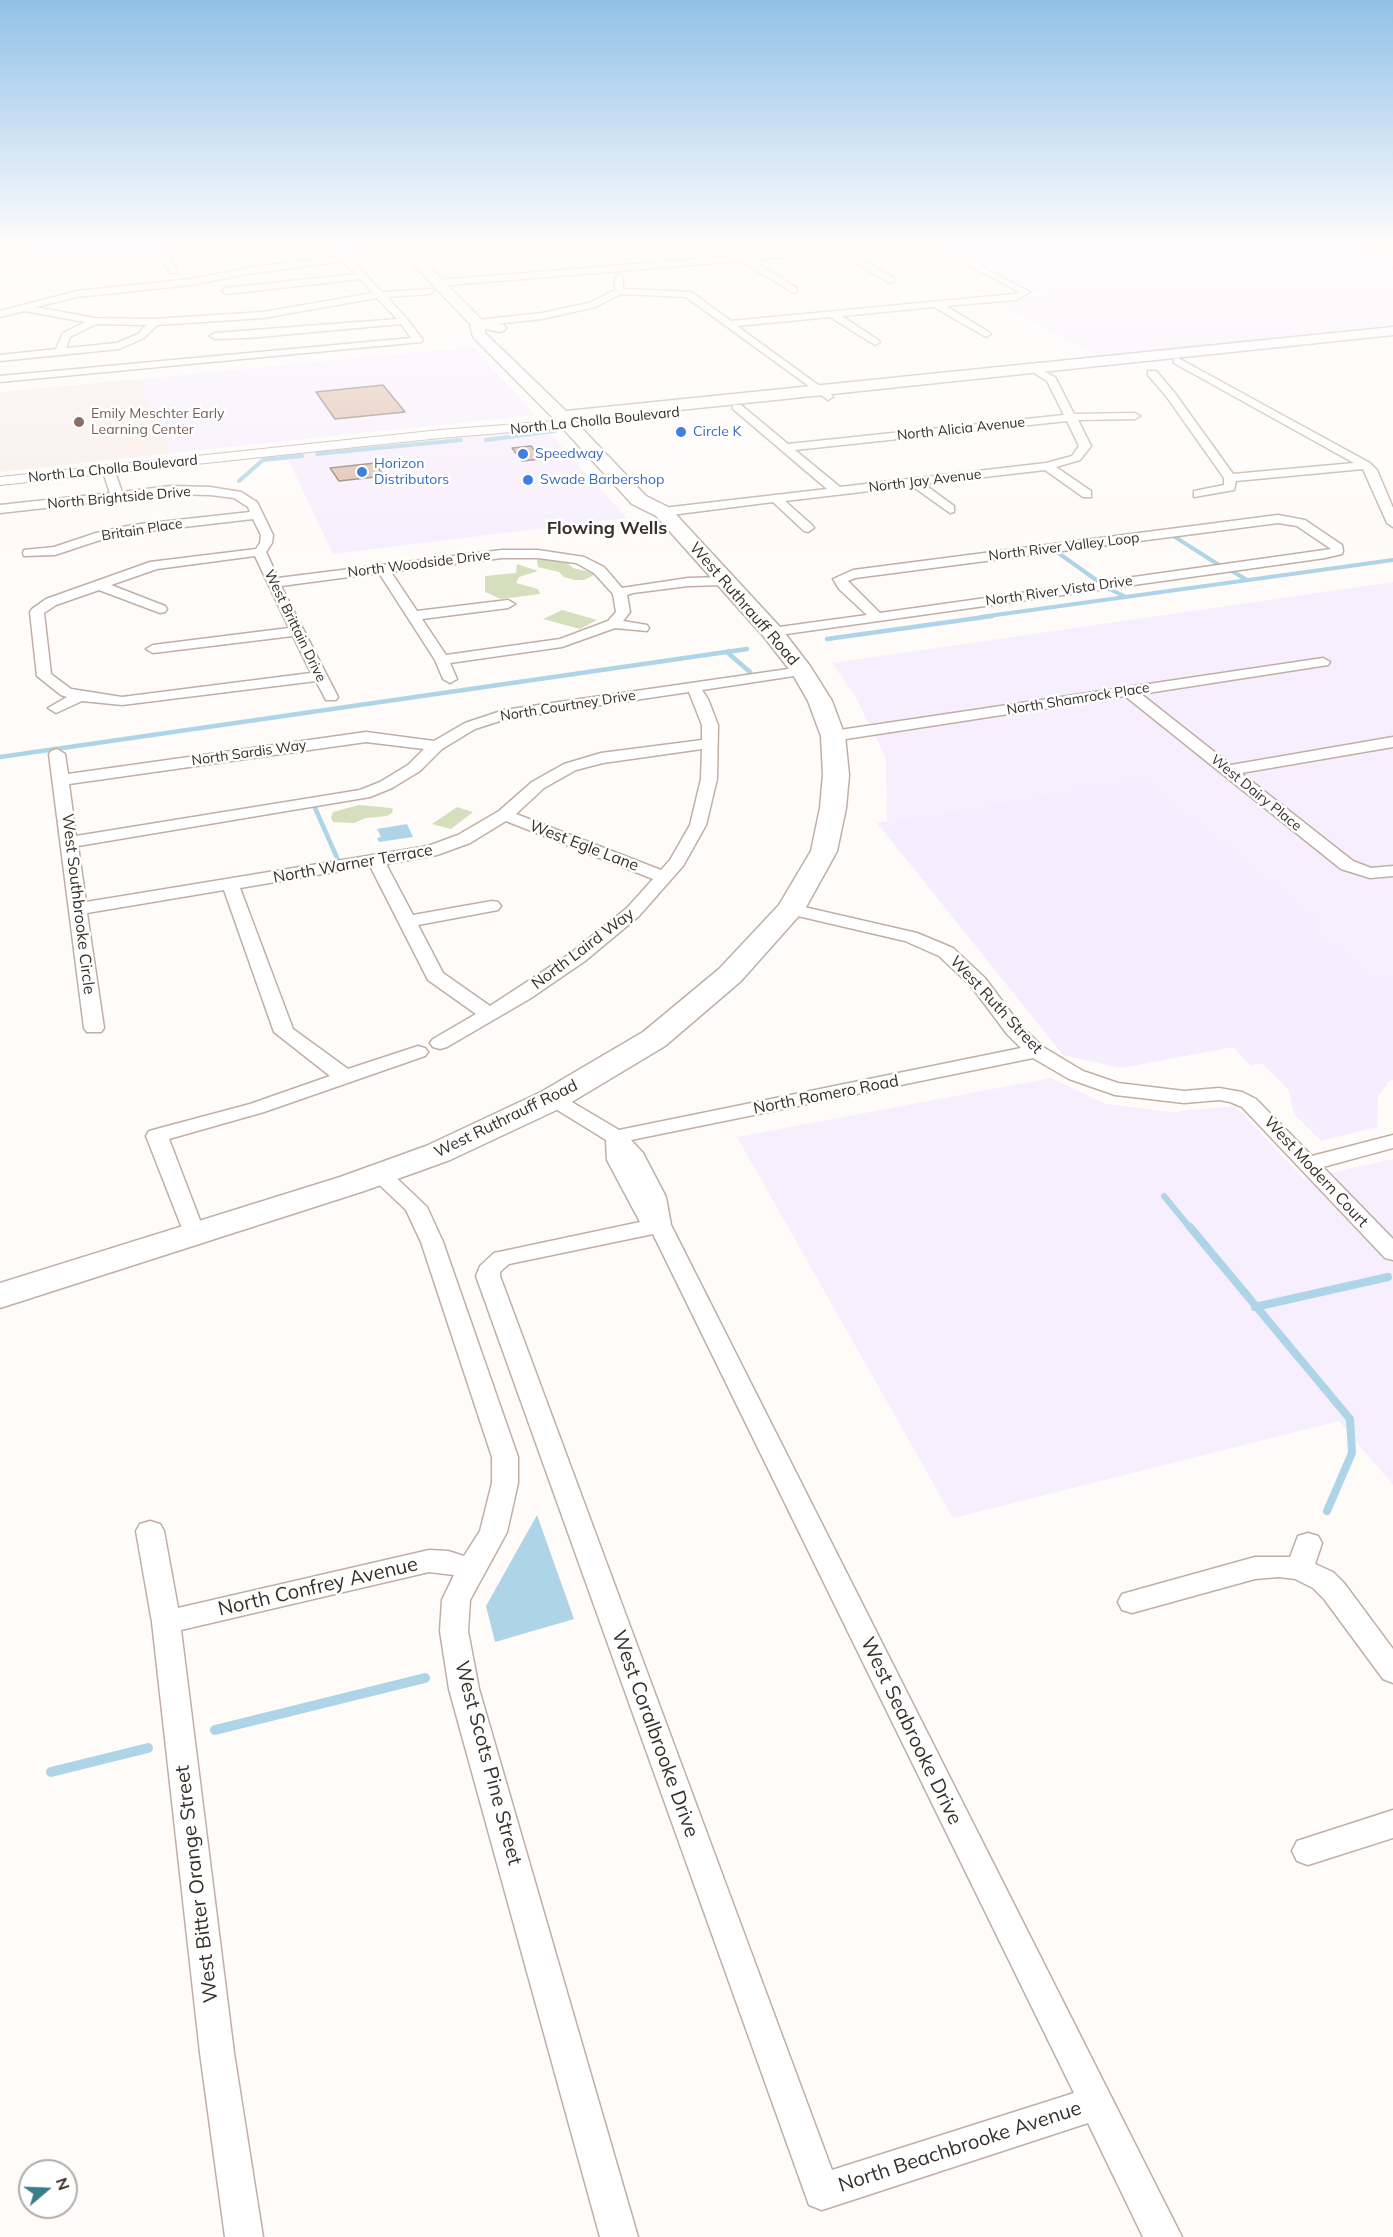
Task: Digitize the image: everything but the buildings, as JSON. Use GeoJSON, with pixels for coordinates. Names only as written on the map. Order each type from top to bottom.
{"type":"FeatureCollection","features":[{"type":"Feature","properties":{"kind":"main road","name":"West Ruthrauff Road"},"geometry":{"type":"LineString","coordinates":[[0,1290],[195,1236],[379,1174],[438,1153],[553,1099],[654,1039],[730,975],[791,909],[824,850],[836,775],[833,736],[820,701],[802,671],[772,632],[663,512],[639,500],[565,420],[495,350]]}},
{"type":"Feature","properties":{"kind":"main road","name":"North La Cholla Boulevard"},"geometry":{"type":"LineString","coordinates":[[597,422],[823,394],[1225,350]]}},
{"type":"Feature","properties":{"kind":"main road","name":"North La Cholla Boulevard"},"geometry":{"type":"LineString","coordinates":[[1038,372],[1282,350]]}},
{"type":"Feature","properties":{"kind":"main road","name":"North La Cholla Boulevard"},"geometry":{"type":"LineString","coordinates":[[565,420],[597,422],[737,407],[823,394]]}},
{"type":"Feature","properties":{"kind":"main road"},"geometry":{"type":"LineString","coordinates":[[575,400],[597,422]]}},
{"type":"Feature","properties":{"kind":"main road","name":"West Ruthrauff Road"},"geometry":{"type":"LineString","coordinates":[[652,484],[667,500],[663,512]]}},
{"type":"Feature","properties":{"kind":"street"},"geometry":{"type":"LineString","coordinates":[[0,358],[82,350]]}},
{"type":"Feature","properties":{"kind":"street"},"geometry":{"type":"LineString","coordinates":[[205,350],[208,361]]}},
{"type":"Feature","properties":{"kind":"street"},"geometry":{"type":"LineString","coordinates":[[0,379],[314,350]]}},
{"type":"Feature","properties":{"kind":"street"},"geometry":{"type":"LineString","coordinates":[[764,350],[823,394]]}},
{"type":"Feature","properties":{"kind":"street"},"geometry":{"type":"LineString","coordinates":[[1178,361],[1366,465],[1371,470],[1393,523]]}},
{"type":"Feature","properties":{"kind":"street","name":"North Jay Avenue"},"geometry":{"type":"LineString","coordinates":[[663,512],[1047,466],[1076,458],[1085,446],[1052,380],[1038,372]]}},
{"type":"Feature","properties":{"kind":"street"},"geometry":{"type":"LineString","coordinates":[[1152,373],[1168,383],[1230,478],[1230,487],[1198,494]]}},
{"type":"Feature","properties":{"kind":"street"},"geometry":{"type":"LineString","coordinates":[[1189,380],[1209,378]]}},
{"type":"Feature","properties":{"kind":"street"},"geometry":{"type":"LineString","coordinates":[[737,407],[837,491]]}},
{"type":"Feature","properties":{"kind":"street","name":"North Alicia Avenue"},"geometry":{"type":"LineString","coordinates":[[786,448],[1071,417],[1135,416]]}},
{"type":"Feature","properties":{"kind":"street","name":"North La Cholla Boulevard"},"geometry":{"type":"LineString","coordinates":[[0,482],[440,434],[459,434],[565,420]]}},
{"type":"Feature","properties":{"kind":"street"},"geometry":{"type":"LineString","coordinates":[[1230,478],[1366,465]]}},
{"type":"Feature","properties":{"kind":"street"},"geometry":{"type":"LineString","coordinates":[[1047,466],[1087,494]]}},
{"type":"Feature","properties":{"kind":"street"},"geometry":{"type":"LineString","coordinates":[[108,469],[117,496]]}},
{"type":"Feature","properties":{"kind":"street"},"geometry":{"type":"LineString","coordinates":[[914,482],[951,509]]}},
{"type":"Feature","properties":{"kind":"street","name":"North Brightside Drive"},"geometry":{"type":"LineString","coordinates":[[0,509],[171,490],[221,493],[237,491]]}},
{"type":"Feature","properties":{"kind":"street","name":"West Brittain Drive"},"geometry":{"type":"LineString","coordinates":[[237,491],[253,506],[267,535],[266,543],[260,552],[273,583],[331,697]]}},
{"type":"Feature","properties":{"kind":"street"},"geometry":{"type":"LineString","coordinates":[[775,498],[808,528]]}},
{"type":"Feature","properties":{"kind":"street","name":"Britain Place"},"geometry":{"type":"LineString","coordinates":[[29,553],[54,551],[100,536],[132,529],[257,515]]}},
{"type":"Feature","properties":{"kind":"street","name":"North River Valley Loop"},"geometry":{"type":"LineString","coordinates":[[877,617],[842,584],[840,576],[1286,518],[1301,523],[1340,548]]}},
{"type":"Feature","properties":{"kind":"street","name":"North River Vista Drive"},"geometry":{"type":"LineString","coordinates":[[772,632],[1325,554],[1340,548]]}},
{"type":"Feature","properties":{"kind":"street"},"geometry":{"type":"LineString","coordinates":[[260,552],[156,565],[51,602],[37,612],[44,676],[66,692],[122,701],[320,676]]}},
{"type":"Feature","properties":{"kind":"street","name":"North Woodside Drive"},"geometry":{"type":"LineString","coordinates":[[273,583],[502,554],[572,554],[599,570],[620,593]]}},
{"type":"Feature","properties":{"kind":"street"},"geometry":{"type":"LineString","coordinates":[[382,568],[442,660],[450,679]]}},
{"type":"Feature","properties":{"kind":"street"},"geometry":{"type":"LineString","coordinates":[[442,660],[562,643],[591,634],[613,624],[623,612],[620,593],[647,592],[726,581]]}},
{"type":"Feature","properties":{"kind":"street"},"geometry":{"type":"LineString","coordinates":[[99,585],[160,609]]}},
{"type":"Feature","properties":{"kind":"street"},"geometry":{"type":"LineString","coordinates":[[413,616],[508,604]]}},
{"type":"Feature","properties":{"kind":"street"},"geometry":{"type":"LineString","coordinates":[[613,624],[642,628]]}},
{"type":"Feature","properties":{"kind":"street"},"geometry":{"type":"LineString","coordinates":[[153,649],[297,631]]}},
{"type":"Feature","properties":{"kind":"street","name":"North Shamrock Place"},"geometry":{"type":"LineString","coordinates":[[833,736],[1323,662]]}},
{"type":"Feature","properties":{"kind":"street","name":"North Courtney Drive"},"geometry":{"type":"LineString","coordinates":[[70,842],[364,794],[386,785],[414,768],[436,746],[470,726],[504,715],[802,671]]}},
{"type":"Feature","properties":{"kind":"street","name":"North Laird Way"},"geometry":{"type":"LineString","coordinates":[[440,1043],[490,1015],[578,957],[633,912],[677,862],[698,825],[709,779],[710,725],[701,699],[693,687]]}},
{"type":"Feature","properties":{"kind":"street","name":"West Dairy Place"},"geometry":{"type":"LineString","coordinates":[[1128,691],[1347,865],[1370,873],[1393,871]]}},
{"type":"Feature","properties":{"kind":"street"},"geometry":{"type":"LineString","coordinates":[[57,708],[80,696]]}},
{"type":"Feature","properties":{"kind":"street","name":"North Sardis Way"},"geometry":{"type":"LineString","coordinates":[[62,780],[366,737],[436,746]]}},
{"type":"Feature","properties":{"kind":"street"},"geometry":{"type":"LineString","coordinates":[[1228,770],[1393,741]]}},
{"type":"Feature","properties":{"kind":"street","name":"North Warner Terrace"},"geometry":{"type":"LineString","coordinates":[[79,909],[377,862],[431,851],[464,839],[505,815],[538,785],[570,767],[601,758],[711,743]]}},
{"type":"Feature","properties":{"kind":"street","name":"West Southbrooke Circle"},"geometry":{"type":"LineString","coordinates":[[57,754],[94,1028]]}},
{"type":"Feature","properties":{"kind":"street","name":"West Egle Lane"},"geometry":{"type":"LineString","coordinates":[[505,815],[664,877]]}},
{"type":"Feature","properties":{"kind":"street"},"geometry":{"type":"LineString","coordinates":[[377,862],[435,976],[490,1015]]}},
{"type":"Feature","properties":{"kind":"street"},"geometry":{"type":"LineString","coordinates":[[231,886],[284,1032],[344,1076]]}},
{"type":"Feature","properties":{"kind":"street"},"geometry":{"type":"LineString","coordinates":[[408,921],[492,906]]}},
{"type":"Feature","properties":{"kind":"street","name":"West Ruth Street"},"geometry":{"type":"LineString","coordinates":[[791,909],[911,937],[946,952],[978,982],[1014,1030],[1036,1051],[1076,1075],[1116,1089],[1184,1097],[1238,1090]]}},
{"type":"Feature","properties":{"kind":"street","name":"North Romero Road"},"geometry":{"type":"LineString","coordinates":[[616,1137],[1036,1051]]}},
{"type":"Feature","properties":{"kind":"street"},"geometry":{"type":"LineString","coordinates":[[195,1236],[157,1136],[257,1108],[418,1052]]}},
{"type":"Feature","properties":{"kind":"street","name":"West Modern Court"},"geometry":{"type":"LineString","coordinates":[[1238,1090],[1393,1253]]}},
{"type":"Feature","properties":{"kind":"street"},"geometry":{"type":"LineString","coordinates":[[553,1099],[616,1137],[618,1160],[648,1217],[660,1225]]}},
{"type":"Feature","properties":{"kind":"street"},"geometry":{"type":"LineString","coordinates":[[1308,1164],[1393,1141]]}},
{"type":"Feature","properties":{"kind":"street","name":"West Scots Pine Street"},"geometry":{"type":"LineString","coordinates":[[379,1174],[416,1208],[432,1242],[505,1456],[505,1483],[493,1532],[456,1600],[454,1631],[464,1689],[619,2237]]}},
{"type":"Feature","properties":{"kind":"street","name":"West Coralbrooke Drive"},"geometry":{"type":"LineString","coordinates":[[660,1225],[502,1258],[488,1271],[488,1276],[822,2192]]}},
{"type":"Feature","properties":{"kind":"street","name":"West Seabrooke Drive"},"geometry":{"type":"LineString","coordinates":[[660,1225],[1163,2237]]}},
{"type":"Feature","properties":{"kind":"street","name":"West Bitter Orange Street"},"geometry":{"type":"LineString","coordinates":[[150,1531],[166,1622],[217,2053],[244,2237]]}},
{"type":"Feature","properties":{"kind":"street"},"geometry":{"type":"LineString","coordinates":[[1132,1602],[1262,1567],[1279,1566],[1304,1556],[1334,1591],[1393,1671]]}},
{"type":"Feature","properties":{"kind":"street","name":"North Confrey Avenue"},"geometry":{"type":"LineString","coordinates":[[166,1622],[429,1562],[448,1562],[471,1569]]}},
{"type":"Feature","properties":{"kind":"street"},"geometry":{"type":"LineString","coordinates":[[1308,1851],[1393,1824]]}},
{"type":"Feature","properties":{"kind":"street","name":"North Beachbrooke Avenue"},"geometry":{"type":"LineString","coordinates":[[822,2192],[1097,2103]]}},
{"type":"Feature","properties":{"kind":"shaded area"},"geometry":{"type":"Polygon","coordinates":[[[438,350],[476,350],[535,415],[171,453],[139,379],[438,350]]]}},
{"type":"Feature","properties":{"kind":"shaded area"},"geometry":{"type":"Polygon","coordinates":[[[1087,350],[1151,350],[1097,356],[1087,350]]]}},
{"type":"Feature","properties":{"kind":"shaded area","name":"Emily Meschter Early Learning Center"},"geometry":{"type":"Polygon","coordinates":[[[139,379],[171,453],[0,472],[0,392],[139,379]]]}},
{"type":"Feature","properties":{"kind":"shaded area"},"geometry":{"type":"Polygon","coordinates":[[[545,428],[627,518],[333,554],[286,455],[545,428]]]}},
{"type":"Feature","properties":{"kind":"shaded area"},"geometry":{"type":"Polygon","coordinates":[[[1393,582],[1393,978],[1378,981],[1312,924],[1319,923],[1143,777],[887,821],[886,758],[855,696],[832,663],[1393,582]]]}},
{"type":"Feature","properties":{"kind":"shaded area"},"geometry":{"type":"Polygon","coordinates":[[[1143,777],[1320,923],[1313,925],[1378,981],[1393,978],[1393,1080],[1388,1082],[1378,1097],[1377,1127],[1321,1141],[1294,1114],[1288,1089],[1261,1063],[1251,1066],[1233,1047],[1121,1068],[1063,1055],[877,823],[1143,777]]]}},
{"type":"Feature","properties":{"kind":"shaded area"},"geometry":{"type":"Polygon","coordinates":[[[1051,1078],[1106,1104],[1172,1112],[1235,1106],[1304,1179],[1393,1159],[1393,1485],[1339,1421],[953,1518],[737,1137],[1051,1078]]]}},
{"type":"Feature","properties":{"kind":"green space"},"geometry":{"type":"Polygon","coordinates":[[[547,558],[564,560],[573,568],[594,575],[584,580],[574,580],[564,577],[559,572],[538,567],[537,560],[547,558]]]}},
{"type":"Feature","properties":{"kind":"green space"},"geometry":{"type":"Polygon","coordinates":[[[517,564],[538,571],[519,577],[516,583],[538,589],[540,594],[501,599],[485,592],[485,576],[516,573],[517,564]]]}},
{"type":"Feature","properties":{"kind":"green space"},"geometry":{"type":"Polygon","coordinates":[[[562,610],[597,620],[580,629],[543,619],[562,610]]]}},
{"type":"Feature","properties":{"kind":"green space"},"geometry":{"type":"Polygon","coordinates":[[[359,805],[393,809],[392,813],[387,816],[366,818],[354,823],[333,822],[331,818],[333,812],[359,805]]]}},
{"type":"Feature","properties":{"kind":"green space"},"geometry":{"type":"Polygon","coordinates":[[[457,807],[473,812],[451,829],[432,824],[457,807]]]}},
{"type":"Feature","properties":{"kind":"water"},"geometry":{"type":"Polygon","coordinates":[[[407,824],[413,837],[379,842],[377,838],[381,837],[377,829],[407,824]]]}},
{"type":"Feature","properties":{"kind":"water"},"geometry":{"type":"Polygon","coordinates":[[[537,1515],[574,1619],[495,1642],[486,1606],[537,1515]]]}},
{"type":"Feature","properties":{"kind":"waterway"},"geometry":{"type":"LineString","coordinates":[[486,440],[555,431]]}},
{"type":"Feature","properties":{"kind":"waterway"},"geometry":{"type":"LineString","coordinates":[[317,454],[461,440]]}},
{"type":"Feature","properties":{"kind":"waterway"},"geometry":{"type":"LineString","coordinates":[[239,481],[263,460],[302,456]]}},
{"type":"Feature","properties":{"kind":"waterway"},"geometry":{"type":"LineString","coordinates":[[1175,537],[1219,565]]}},
{"type":"Feature","properties":{"kind":"waterway"},"geometry":{"type":"LineString","coordinates":[[1057,552],[1099,582]]}},
{"type":"Feature","properties":{"kind":"waterway"},"geometry":{"type":"LineString","coordinates":[[981,617],[1393,560]]}},
{"type":"Feature","properties":{"kind":"waterway"},"geometry":{"type":"LineString","coordinates":[[1232,571],[1247,580]]}},
{"type":"Feature","properties":{"kind":"waterway"},"geometry":{"type":"LineString","coordinates":[[1109,589],[1124,596]]}},
{"type":"Feature","properties":{"kind":"waterway"},"geometry":{"type":"LineString","coordinates":[[827,639],[992,616]]}},
{"type":"Feature","properties":{"kind":"waterway"},"geometry":{"type":"LineString","coordinates":[[729,652],[747,649]]}},
{"type":"Feature","properties":{"kind":"waterway"},"geometry":{"type":"LineString","coordinates":[[0,757],[729,652]]}},
{"type":"Feature","properties":{"kind":"waterway"},"geometry":{"type":"LineString","coordinates":[[729,652],[750,672]]}},
{"type":"Feature","properties":{"kind":"waterway"},"geometry":{"type":"LineString","coordinates":[[315,808],[338,860]]}},
{"type":"Feature","properties":{"kind":"waterway"},"geometry":{"type":"LineString","coordinates":[[1164,1196],[1191,1229]]}},
{"type":"Feature","properties":{"kind":"waterway"},"geometry":{"type":"LineString","coordinates":[[1190,1227],[1256,1307]]}},
{"type":"Feature","properties":{"kind":"waterway"},"geometry":{"type":"LineString","coordinates":[[1256,1307],[1388,1277]]}},
{"type":"Feature","properties":{"kind":"waterway"},"geometry":{"type":"LineString","coordinates":[[1256,1307],[1350,1419],[1352,1453],[1327,1511]]}},
{"type":"Feature","properties":{"kind":"waterway"},"geometry":{"type":"LineString","coordinates":[[215,1730],[425,1678]]}},
{"type":"Feature","properties":{"kind":"waterway"},"geometry":{"type":"LineString","coordinates":[[51,1772],[148,1748]]}},
{"type":"Feature","properties":{"kind":"place","name":"Emily Meschter Early Learning Center"},"geometry":{"type":"Point","coordinates":[79,422]}},
{"type":"Feature","properties":{"kind":"place","name":"Circle K"},"geometry":{"type":"Point","coordinates":[681,432]}},
{"type":"Feature","properties":{"kind":"place","name":"Speedway"},"geometry":{"type":"Point","coordinates":[523,454]}},
{"type":"Feature","properties":{"kind":"place","name":"Horizon Distributors"},"geometry":{"type":"Point","coordinates":[362,472]}},
{"type":"Feature","properties":{"kind":"place","name":"Swade Barbershop"},"geometry":{"type":"Point","coordinates":[528,480]}},
{"type":"Feature","properties":{"kind":"district","name":"Flowing Wells"},"geometry":{"type":"Point","coordinates":[607,529]}}]}
